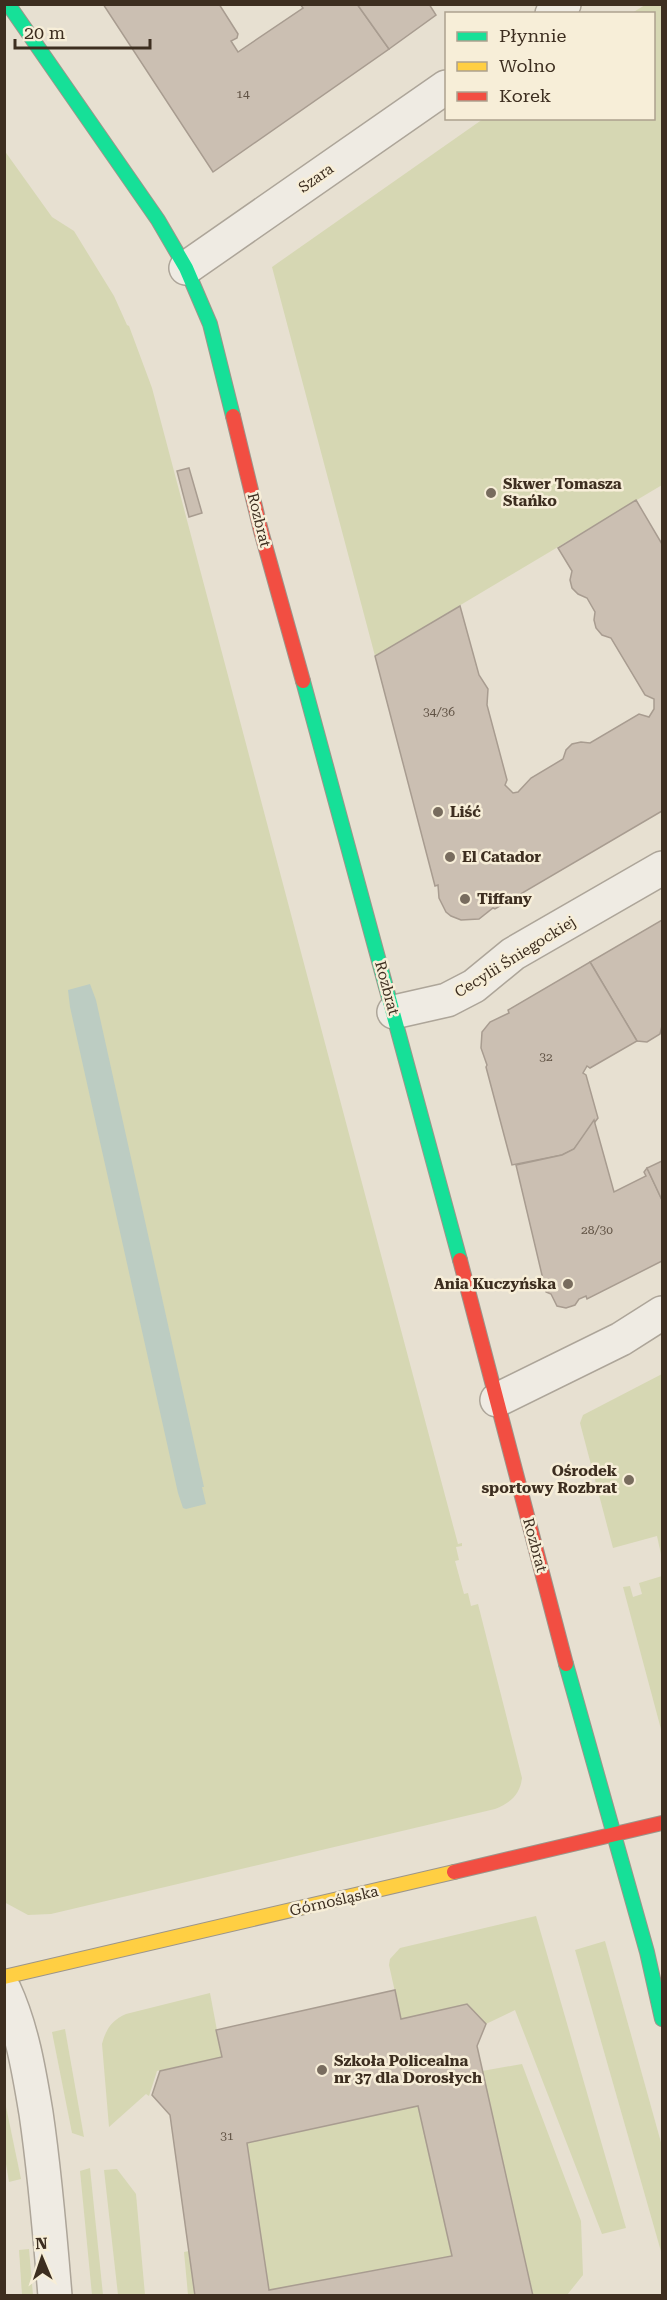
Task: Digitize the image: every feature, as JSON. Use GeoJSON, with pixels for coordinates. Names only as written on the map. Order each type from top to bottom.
{"type":"FeatureCollection","features":[{"type":"Feature","properties":{"kind":"street","name":"Rozbrat"},"geometry":{"type":"LineString","coordinates":[[8,4],[158,220],[186,268],[202,302],[218,352],[261,531],[394,1012],[613,1836],[647,1952],[663,2019]]}},
{"type":"Feature","properties":{"kind":"street","name":"Szara"},"geometry":{"type":"LineString","coordinates":[[186,268],[445,88]]}},
{"type":"Feature","properties":{"kind":"street","name":"Cecylii Śniegockiej"},"geometry":{"type":"LineString","coordinates":[[394,1012],[447,1000],[474,986],[513,954],[663,868]]}},
{"type":"Feature","properties":{"kind":"street"},"geometry":{"type":"LineString","coordinates":[[497,1400],[621,1339],[663,1313]]}},
{"type":"Feature","properties":{"kind":"street","name":"Górnośląska"},"geometry":{"type":"LineString","coordinates":[[4,1977],[663,1823]]}},
{"type":"Feature","properties":{"kind":"street"},"geometry":{"type":"LineString","coordinates":[[4,1989],[19,2027],[31,2084],[46,2188],[55,2295]]}},
{"type":"Feature","properties":{"kind":"green space"},"geometry":{"type":"Polygon","coordinates":[[[645,5],[662,5],[662,485],[375,656],[272,267],[482,120],[655,120],[655,12],[634,12],[645,5]]]}},
{"type":"Feature","properties":{"kind":"green space"},"geometry":{"type":"Polygon","coordinates":[[[4,150],[52,217],[74,231],[114,296],[129,326],[152,388],[458,1544],[462,1543],[462,1546],[456,1547],[459,1560],[455,1561],[464,1594],[468,1593],[471,1606],[478,1604],[522,1778],[514,1797],[495,1809],[51,1914],[28,1915],[4,1902],[4,150]]]}},
{"type":"Feature","properties":{"kind":"green space","name":"Ośrodek sportowy Rozbrat"},"geometry":{"type":"Polygon","coordinates":[[[662,1374],[662,1559],[657,1536],[613,1548],[580,1423],[583,1415],[662,1374]]]}},
{"type":"Feature","properties":{"kind":"green space"},"geometry":{"type":"Polygon","coordinates":[[[662,1576],[662,1733],[623,1587],[630,1586],[633,1597],[642,1594],[639,1583],[662,1576]]]}},
{"type":"Feature","properties":{"kind":"green space"},"geometry":{"type":"Polygon","coordinates":[[[536,1916],[626,2228],[602,2234],[515,2010],[486,2024],[401,2019],[389,1965],[390,1959],[400,1948],[536,1916]]]}},
{"type":"Feature","properties":{"kind":"green space"},"geometry":{"type":"Polygon","coordinates":[[[605,1941],[662,2146],[662,2255],[575,1950],[605,1941]]]}},
{"type":"Feature","properties":{"kind":"green space"},"geometry":{"type":"Polygon","coordinates":[[[210,1993],[222,2057],[157,2071],[149,2096],[146,2094],[109,2127],[102,2044],[110,2026],[126,2014],[210,1993]]]}},
{"type":"Feature","properties":{"kind":"green space"},"geometry":{"type":"Polygon","coordinates":[[[65,2029],[84,2137],[72,2133],[52,2032],[65,2029]]]}},
{"type":"Feature","properties":{"kind":"green space"},"geometry":{"type":"Polygon","coordinates":[[[522,2064],[581,2221],[583,2275],[567,2295],[533,2295],[482,2071],[522,2064]]]}},
{"type":"Feature","properties":{"kind":"green space"},"geometry":{"type":"Polygon","coordinates":[[[4,2097],[21,2179],[9,2182],[5,2158],[4,2097]]]}},
{"type":"Feature","properties":{"kind":"green space"},"geometry":{"type":"Polygon","coordinates":[[[418,2106],[452,2256],[269,2290],[247,2143],[418,2106]]]}},
{"type":"Feature","properties":{"kind":"green space"},"geometry":{"type":"Polygon","coordinates":[[[90,2168],[103,2295],[92,2295],[80,2171],[90,2168]]]}},
{"type":"Feature","properties":{"kind":"green space"},"geometry":{"type":"Polygon","coordinates":[[[117,2169],[136,2194],[145,2295],[118,2295],[104,2170],[117,2169]]]}},
{"type":"Feature","properties":{"kind":"green space"},"geometry":{"type":"Polygon","coordinates":[[[29,2249],[33,2295],[22,2295],[19,2250],[29,2249]]]}},
{"type":"Feature","properties":{"kind":"green space"},"geometry":{"type":"Polygon","coordinates":[[[189,2251],[195,2295],[188,2295],[184,2252],[189,2251]]]}},
{"type":"Feature","properties":{"kind":"shaded area"},"geometry":{"type":"Polygon","coordinates":[[[90,984],[96,1000],[204,1487],[202,1487],[206,1504],[186,1509],[183,1508],[178,1493],[70,1007],[68,990],[90,984]]]}},
{"type":"Feature","properties":{"kind":"building"},"geometry":{"type":"Polygon","coordinates":[[[103,4],[219,4],[238,34],[237,38],[231,41],[238,52],[303,8],[300,4],[357,4],[389,49],[213,172],[103,4]]]}},
{"type":"Feature","properties":{"kind":"building"},"geometry":{"type":"Polygon","coordinates":[[[357,4],[429,4],[436,15],[389,49],[357,4]]]}},
{"type":"Feature","properties":{"kind":"building"},"geometry":{"type":"Polygon","coordinates":[[[189,468],[202,513],[189,517],[177,471],[189,468]]]}},
{"type":"Feature","properties":{"kind":"building"},"geometry":{"type":"Polygon","coordinates":[[[636,500],[662,544],[662,811],[495,909],[493,908],[479,919],[461,920],[451,916],[446,912],[439,898],[438,885],[435,886],[375,656],[460,606],[479,675],[488,689],[487,705],[507,780],[505,785],[513,793],[518,792],[531,778],[563,759],[566,750],[572,744],[590,743],[639,714],[649,717],[654,709],[654,699],[645,695],[611,638],[602,635],[596,628],[595,612],[587,598],[572,588],[570,580],[572,571],[558,548],[636,500]]]}},
{"type":"Feature","properties":{"kind":"building"},"geometry":{"type":"Polygon","coordinates":[[[662,920],[662,1026],[660,1034],[647,1042],[637,1041],[590,962],[662,920]]]}},
{"type":"Feature","properties":{"kind":"building"},"geometry":{"type":"Polygon","coordinates":[[[590,962],[637,1041],[590,1068],[587,1066],[583,1073],[586,1075],[598,1118],[574,1149],[562,1155],[512,1165],[481,1048],[482,1032],[490,1022],[509,1013],[508,1010],[590,962]]]}},
{"type":"Feature","properties":{"kind":"building"},"geometry":{"type":"Polygon","coordinates":[[[594,1120],[614,1192],[646,1176],[644,1172],[647,1168],[662,1200],[662,1261],[587,1299],[586,1296],[579,1299],[575,1305],[566,1308],[557,1306],[551,1294],[546,1292],[516,1165],[562,1155],[574,1149],[594,1120]]]}},
{"type":"Feature","properties":{"kind":"building"},"geometry":{"type":"Polygon","coordinates":[[[662,1161],[662,1200],[647,1168],[662,1161]]]}},
{"type":"Feature","properties":{"kind":"building"},"geometry":{"type":"Polygon","coordinates":[[[395,1990],[401,2019],[467,2004],[486,2024],[477,2046],[533,2296],[195,2296],[170,2115],[152,2095],[160,2071],[222,2057],[216,2030],[395,1990]],[[418,2106],[247,2143],[269,2290],[452,2256],[418,2106]]]}},
{"type":"Feature","properties":{"kind":"traffic: fast"},"geometry":{"type":"LineString","coordinates":[[8,4],[158,220],[186,268],[210,324],[233,416]]}},
{"type":"Feature","properties":{"kind":"traffic: fast"},"geometry":{"type":"LineString","coordinates":[[303,681],[460,1260]]}},
{"type":"Feature","properties":{"kind":"traffic: fast"},"geometry":{"type":"LineString","coordinates":[[566,1664],[647,1952],[662,2019]]}},
{"type":"Feature","properties":{"kind":"traffic: slow"},"geometry":{"type":"LineString","coordinates":[[4,1977],[454,1872]]}},
{"type":"Feature","properties":{"kind":"traffic: jam"},"geometry":{"type":"LineString","coordinates":[[233,416],[261,531],[303,681]]}},
{"type":"Feature","properties":{"kind":"traffic: jam"},"geometry":{"type":"LineString","coordinates":[[460,1260],[566,1664]]}},
{"type":"Feature","properties":{"kind":"traffic: jam"},"geometry":{"type":"LineString","coordinates":[[454,1872],[662,1823]]}},
{"type":"Feature","properties":{"kind":"place","name":"Skwer Tomasza Stańko"},"geometry":{"type":"Point","coordinates":[491,493]}},
{"type":"Feature","properties":{"kind":"place","name":"Liść"},"geometry":{"type":"Point","coordinates":[438,812]}},
{"type":"Feature","properties":{"kind":"place","name":"El Catador"},"geometry":{"type":"Point","coordinates":[450,857]}},
{"type":"Feature","properties":{"kind":"place","name":"Tiffany"},"geometry":{"type":"Point","coordinates":[465,899]}},
{"type":"Feature","properties":{"kind":"place","name":"Ania Kuczyńska"},"geometry":{"type":"Point","coordinates":[568,1284]}},
{"type":"Feature","properties":{"kind":"place","name":"Ośrodek sportowy Rozbrat"},"geometry":{"type":"Point","coordinates":[629,1480]}},
{"type":"Feature","properties":{"kind":"place","name":"Szkoła Policealna nr 37 dla Dorosłych"},"geometry":{"type":"Point","coordinates":[322,2070]}}]}
